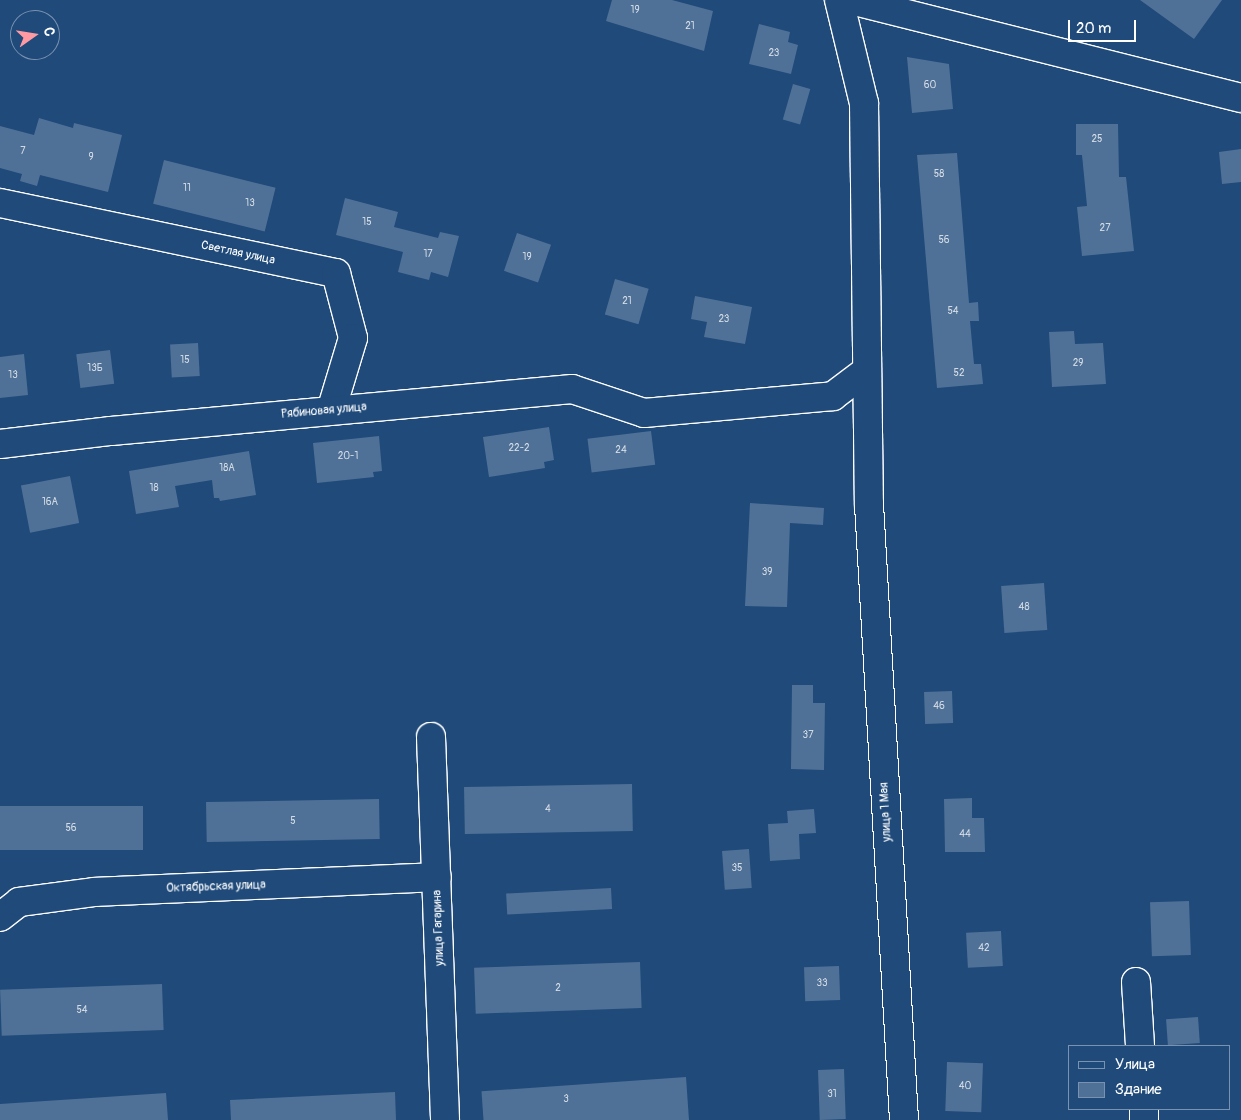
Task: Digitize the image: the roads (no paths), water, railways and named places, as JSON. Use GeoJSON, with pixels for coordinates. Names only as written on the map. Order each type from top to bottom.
{"type":"FeatureCollection","features":[{"type":"Feature","properties":{"kind":"street","name":"улица 1 Мая"},"geometry":{"type":"LineString","coordinates":[[839,0],[864,103],[869,504],[904,1120]]}},
{"type":"Feature","properties":{"kind":"street"},"geometry":{"type":"LineString","coordinates":[[851,0],[1241,98]]}},
{"type":"Feature","properties":{"kind":"street","name":"Светлая улица"},"geometry":{"type":"LineString","coordinates":[[0,203],[336,273],[353,338],[331,411]]}},
{"type":"Feature","properties":{"kind":"street","name":"Рябиновая улица"},"geometry":{"type":"LineString","coordinates":[[0,444],[572,388],[644,413],[833,396],[866,371]]}},
{"type":"Feature","properties":{"kind":"street","name":"улица Гагарина"},"geometry":{"type":"LineString","coordinates":[[431,736],[445,1120]]}},
{"type":"Feature","properties":{"kind":"street","name":"Октябрьская улица"},"geometry":{"type":"LineString","coordinates":[[0,917],[19,902],[95,892],[437,877]]}},
{"type":"Feature","properties":{"kind":"street"},"geometry":{"type":"LineString","coordinates":[[1136,982],[1140,1045]]}}]}
